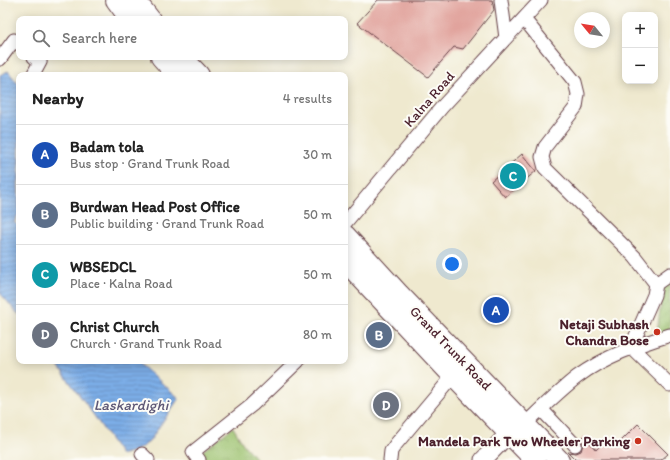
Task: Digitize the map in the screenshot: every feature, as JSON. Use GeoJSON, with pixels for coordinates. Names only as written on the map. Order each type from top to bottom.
{"type":"FeatureCollection","features":[{"type":"Feature","properties":{"kind":"highway"},"geometry":{"type":"LineString","coordinates":[[116,0],[128,16]]}},
{"type":"Feature","properties":{"kind":"highway"},"geometry":{"type":"LineString","coordinates":[[135,0],[148,16]]}},
{"type":"Feature","properties":{"kind":"highway"},"geometry":{"type":"LineString","coordinates":[[164,60],[174,72]]}},
{"type":"Feature","properties":{"kind":"highway"},"geometry":{"type":"LineString","coordinates":[[185,60],[195,72]]}},
{"type":"Feature","properties":{"kind":"highway","name":"Grand Trunk Road"},"geometry":{"type":"LineString","coordinates":[[348,238],[520,429],[535,460]]}},
{"type":"Feature","properties":{"kind":"highway","name":"Grand Trunk Road"},"geometry":{"type":"LineString","coordinates":[[348,264],[453,376],[559,460]]}},
{"type":"Feature","properties":{"kind":"main road"},"geometry":{"type":"LineString","coordinates":[[483,460],[520,429]]}},
{"type":"Feature","properties":{"kind":"main road"},"geometry":{"type":"LineString","coordinates":[[498,460],[520,429]]}},
{"type":"Feature","properties":{"kind":"street"},"geometry":{"type":"LineString","coordinates":[[501,0],[506,38]]}},
{"type":"Feature","properties":{"kind":"street","name":"Kalna Road"},"geometry":{"type":"LineString","coordinates":[[348,219],[442,108],[541,0]]}},
{"type":"Feature","properties":{"kind":"street"},"geometry":{"type":"LineString","coordinates":[[524,19],[575,82],[578,94],[576,107],[545,147],[542,157],[546,168],[634,257],[656,284]]}},
{"type":"Feature","properties":{"kind":"street"},"geometry":{"type":"LineString","coordinates":[[0,58],[14,40],[16,42]]}},
{"type":"Feature","properties":{"kind":"street"},"geometry":{"type":"LineString","coordinates":[[35,72],[40,62],[38,60]]}},
{"type":"Feature","properties":{"kind":"street"},"geometry":{"type":"LineString","coordinates":[[631,347],[654,295],[656,284],[670,274]]}},
{"type":"Feature","properties":{"kind":"street"},"geometry":{"type":"LineString","coordinates":[[520,429],[578,376],[631,347],[670,335]]}},
{"type":"Feature","properties":{"kind":"street"},"geometry":{"type":"LineString","coordinates":[[631,347],[670,385]]}},
{"type":"Feature","properties":{"kind":"street"},"geometry":{"type":"LineString","coordinates":[[199,460],[193,452],[252,405],[295,364]]}},
{"type":"Feature","properties":{"kind":"street"},"geometry":{"type":"LineString","coordinates":[[390,460],[391,451],[396,444],[453,376]]}},
{"type":"Feature","properties":{"kind":"street"},"geometry":{"type":"LineString","coordinates":[[541,409],[575,445]]}},
{"type":"Feature","properties":{"kind":"green space"},"geometry":{"type":"Polygon","coordinates":[[[670,282],[670,333],[656,339],[663,288],[670,282]]]}},
{"type":"Feature","properties":{"kind":"green space"},"geometry":{"type":"Polygon","coordinates":[[[233,427],[243,444],[257,460],[203,460],[199,454],[233,427]]]}},
{"type":"Feature","properties":{"kind":"water"},"geometry":{"type":"Polygon","coordinates":[[[8,71],[16,81],[16,218],[14,222],[16,224],[16,312],[0,293],[0,75],[8,71]]]}},
{"type":"Feature","properties":{"kind":"water","name":"Laskardighi"},"geometry":{"type":"Polygon","coordinates":[[[56,364],[140,364],[179,398],[149,442],[137,450],[121,455],[56,364]]]}},
{"type":"Feature","properties":{"kind":"building"},"geometry":{"type":"Polygon","coordinates":[[[378,0],[492,0],[494,10],[463,49],[454,47],[428,77],[357,23],[378,0]]]}},
{"type":"Feature","properties":{"kind":"building"},"geometry":{"type":"Polygon","coordinates":[[[522,154],[536,171],[505,197],[491,181],[522,154]]]}},
{"type":"Feature","properties":{"kind":"building","name":"Mandela Park Two Wheeler Parking"},"geometry":{"type":"Polygon","coordinates":[[[638,424],[668,454],[661,460],[576,460],[568,452],[576,453],[581,451],[583,444],[581,439],[584,436],[596,450],[607,438],[615,447],[638,424]]]}},
{"type":"Feature","properties":{"kind":"place","name":"WBSEDCL"},"geometry":{"type":"Point","coordinates":[513,176]}},
{"type":"Feature","properties":{"kind":"place","name":"Badam tola"},"geometry":{"type":"Point","coordinates":[496,310]}},
{"type":"Feature","properties":{"kind":"place","name":"Netaji Subhash Chandra Bose"},"geometry":{"type":"Point","coordinates":[657,332]}},
{"type":"Feature","properties":{"kind":"place","name":"Burdwan Head Post Office"},"geometry":{"type":"Point","coordinates":[379,335]}},
{"type":"Feature","properties":{"kind":"place","name":"Christ Church"},"geometry":{"type":"Point","coordinates":[386,405]}},
{"type":"Feature","properties":{"kind":"place","name":"Mandela Park Two Wheeler Parking"},"geometry":{"type":"Point","coordinates":[638,441]}}]}
